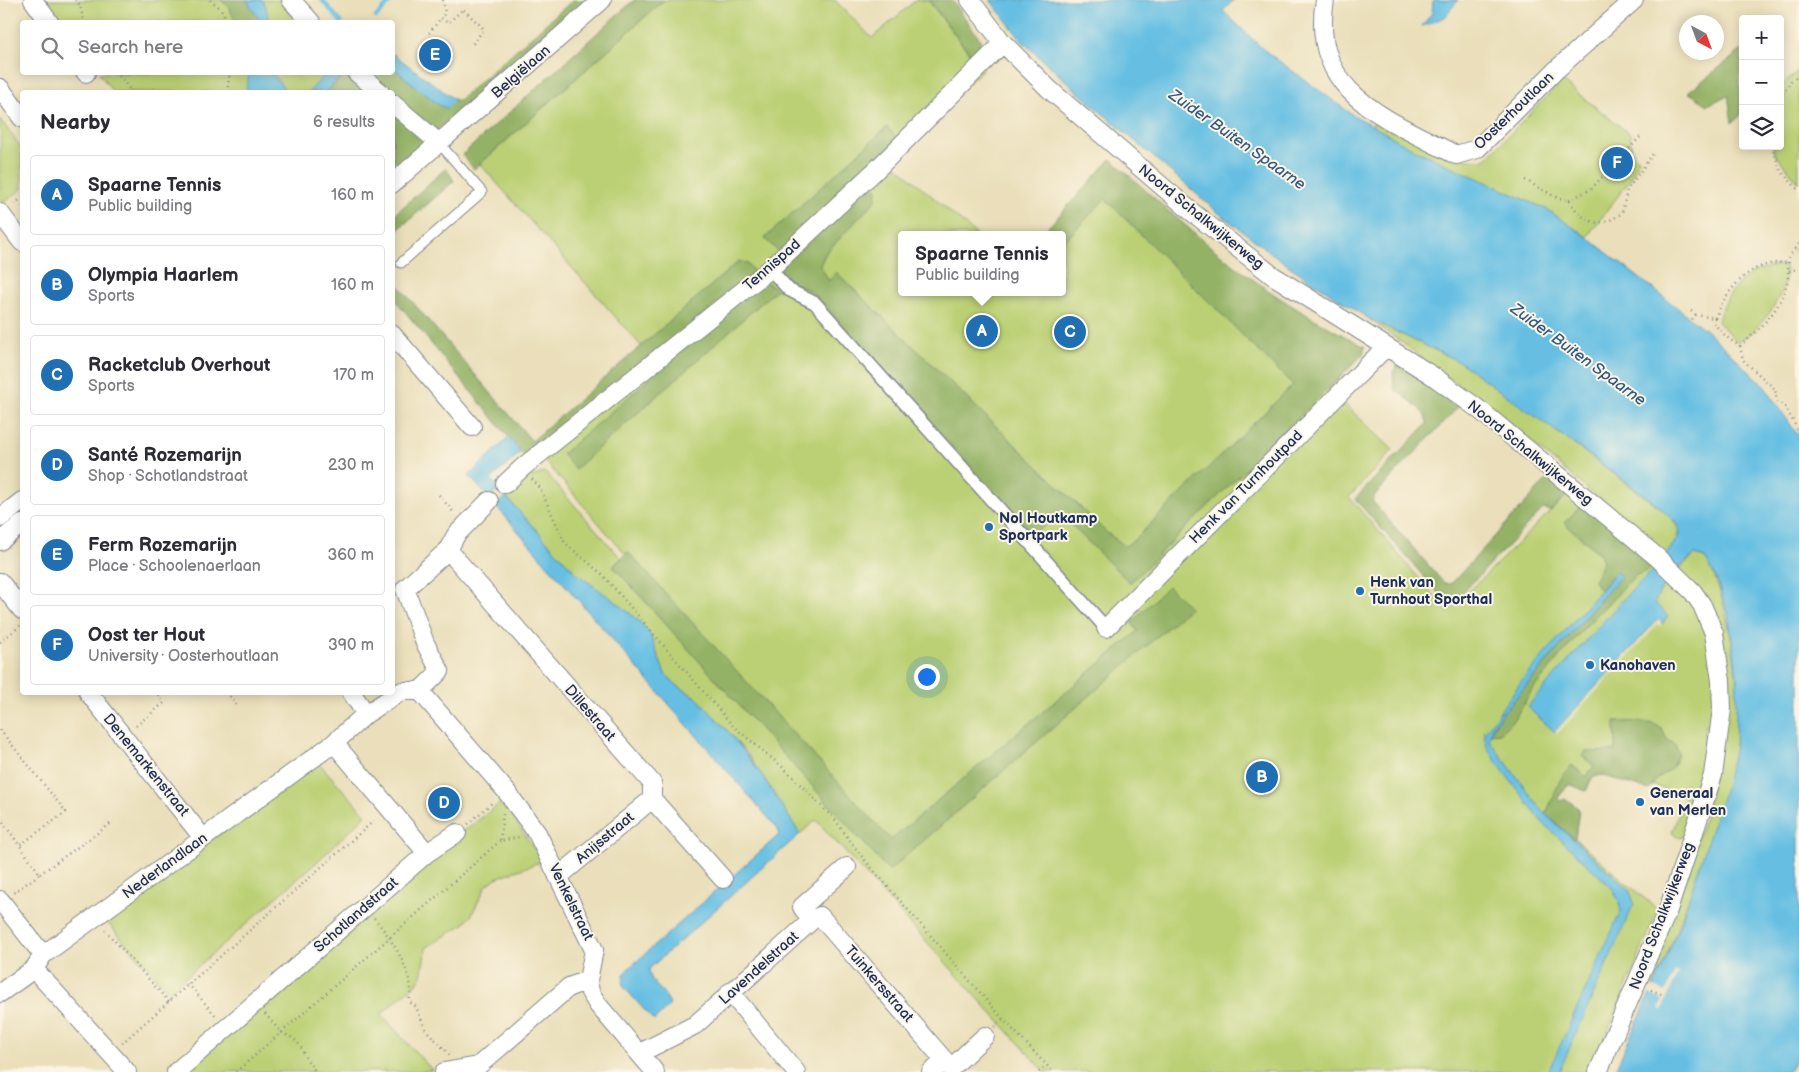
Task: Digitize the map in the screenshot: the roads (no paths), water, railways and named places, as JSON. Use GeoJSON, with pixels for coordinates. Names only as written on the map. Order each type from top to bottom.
{"type":"FeatureCollection","features":[{"type":"Feature","properties":{"kind":"street"},"geometry":{"type":"LineString","coordinates":[[33,0],[48,20]]}},
{"type":"Feature","properties":{"kind":"street"},"geometry":{"type":"LineString","coordinates":[[291,0],[308,20]]}},
{"type":"Feature","properties":{"kind":"street","name":"Belgiëlaan"},"geometry":{"type":"LineString","coordinates":[[395,182],[442,146],[602,0]]}},
{"type":"Feature","properties":{"kind":"street","name":"Noord Schalkwijkerweg"},"geometry":{"type":"LineString","coordinates":[[970,0],[1003,43],[1050,90],[1235,246],[1272,274],[1434,376],[1481,411],[1658,558],[1693,592],[1714,633],[1722,709],[1718,752],[1711,783],[1668,910],[1598,1072]]}},
{"type":"Feature","properties":{"kind":"street","name":"Oosterhoutlaan"},"geometry":{"type":"LineString","coordinates":[[1326,0],[1323,33],[1328,55],[1335,72],[1346,90],[1377,114],[1456,155],[1477,149],[1557,69],[1634,0]]}},
{"type":"Feature","properties":{"kind":"street","name":"Tennispad"},"geometry":{"type":"LineString","coordinates":[[505,484],[770,269],[877,169],[1003,43]]}},
{"type":"Feature","properties":{"kind":"street"},"geometry":{"type":"LineString","coordinates":[[360,75],[378,90]]}},
{"type":"Feature","properties":{"kind":"street"},"geometry":{"type":"LineString","coordinates":[[0,88],[20,115]]}},
{"type":"Feature","properties":{"kind":"street"},"geometry":{"type":"LineString","coordinates":[[395,106],[442,146]]}},
{"type":"Feature","properties":{"kind":"street"},"geometry":{"type":"LineString","coordinates":[[3,222],[20,240]]}},
{"type":"Feature","properties":{"kind":"street"},"geometry":{"type":"LineString","coordinates":[[770,269],[789,290],[815,303],[1106,628]]}},
{"type":"Feature","properties":{"kind":"street"},"geometry":{"type":"LineString","coordinates":[[395,337],[472,427]]}},
{"type":"Feature","properties":{"kind":"street","name":"Henk van Turnhoutpad"},"geometry":{"type":"LineString","coordinates":[[1106,628],[1386,346]]}},
{"type":"Feature","properties":{"kind":"street"},"geometry":{"type":"LineString","coordinates":[[420,691],[440,671],[425,643],[405,589],[448,550],[456,535],[489,501]]}},
{"type":"Feature","properties":{"kind":"street"},"geometry":{"type":"LineString","coordinates":[[0,518],[20,503]]}},
{"type":"Feature","properties":{"kind":"street"},"geometry":{"type":"LineString","coordinates":[[0,540],[20,525]]}},
{"type":"Feature","properties":{"kind":"street","name":"Dillestraat"},"geometry":{"type":"LineString","coordinates":[[448,550],[652,783],[652,799],[723,879]]}},
{"type":"Feature","properties":{"kind":"street"},"geometry":{"type":"LineString","coordinates":[[0,582],[20,607]]}},
{"type":"Feature","properties":{"kind":"street","name":"Nederlandlaan"},"geometry":{"type":"LineString","coordinates":[[0,992],[94,918],[334,743],[366,714],[402,691],[420,691]]}},
{"type":"Feature","properties":{"kind":"street","name":"Venkelstraat"},"geometry":{"type":"LineString","coordinates":[[420,691],[506,790],[537,833],[594,950],[588,980]]}},
{"type":"Feature","properties":{"kind":"street","name":"Denemarkenstraat"},"geometry":{"type":"LineString","coordinates":[[90,695],[203,838]]}},
{"type":"Feature","properties":{"kind":"street"},"geometry":{"type":"LineString","coordinates":[[353,695],[366,714]]}},
{"type":"Feature","properties":{"kind":"street"},"geometry":{"type":"LineString","coordinates":[[334,743],[427,853]]}},
{"type":"Feature","properties":{"kind":"street","name":"Anijsstraat"},"geometry":{"type":"LineString","coordinates":[[558,878],[652,799]]}},
{"type":"Feature","properties":{"kind":"street","name":"Schotlandstraat"},"geometry":{"type":"LineString","coordinates":[[176,1072],[427,853],[457,833]]}},
{"type":"Feature","properties":{"kind":"street","name":"Lavendelstraat"},"geometry":{"type":"LineString","coordinates":[[640,1053],[695,1026],[730,992],[811,921],[802,907],[847,867]]}},
{"type":"Feature","properties":{"kind":"street"},"geometry":{"type":"LineString","coordinates":[[1,901],[38,962],[125,1071]]}},
{"type":"Feature","properties":{"kind":"street","name":"Tuinkersstraat"},"geometry":{"type":"LineString","coordinates":[[811,921],[820,916],[945,1061]]}},
{"type":"Feature","properties":{"kind":"street"},"geometry":{"type":"LineString","coordinates":[[444,1072],[478,1066],[569,987],[588,980],[590,992],[598,1005],[655,1072]]}},
{"type":"Feature","properties":{"kind":"street"},"geometry":{"type":"LineString","coordinates":[[730,992],[796,1072]]}},
{"type":"Feature","properties":{"kind":"street"},"geometry":{"type":"LineString","coordinates":[[931,1072],[945,1061],[951,1068],[985,1036]]}},
{"type":"Feature","properties":{"kind":"lane"},"geometry":{"type":"LineString","coordinates":[[400,263],[482,192],[442,146]]}},
{"type":"Feature","properties":{"kind":"water"},"geometry":{"type":"Polygon","coordinates":[[[247,0],[262,0],[266,7],[269,20],[258,20],[247,0]]]}},
{"type":"Feature","properties":{"kind":"water","name":"Zuider Buiten Spaarne"},"geometry":{"type":"Polygon","coordinates":[[[990,0],[1234,0],[1223,11],[1264,50],[1350,113],[1417,151],[1548,210],[1587,237],[1707,331],[1765,387],[1799,437],[1799,1053],[1788,1072],[1614,1072],[1662,968],[1684,913],[1725,788],[1735,746],[1737,675],[1728,614],[1716,577],[1705,558],[1695,555],[1671,576],[1661,589],[1655,603],[1668,616],[1662,624],[1657,620],[1555,732],[1527,707],[1627,595],[1662,561],[1679,536],[1678,525],[1654,502],[1460,362],[1369,319],[1286,264],[1220,214],[1087,100],[1023,42],[990,0]]]}},
{"type":"Feature","properties":{"kind":"water"},"geometry":{"type":"Polygon","coordinates":[[[1433,0],[1458,0],[1445,17],[1422,26],[1432,13],[1433,0]]]}},
{"type":"Feature","properties":{"kind":"water"},"geometry":{"type":"Polygon","coordinates":[[[395,55],[455,100],[447,108],[440,106],[395,70],[395,55]]]}},
{"type":"Feature","properties":{"kind":"water"},"geometry":{"type":"Polygon","coordinates":[[[249,75],[274,75],[285,90],[246,90],[249,75]]]}},
{"type":"Feature","properties":{"kind":"water"},"geometry":{"type":"Polygon","coordinates":[[[324,75],[342,75],[328,90],[311,90],[324,75]]]}},
{"type":"Feature","properties":{"kind":"water"},"geometry":{"type":"Polygon","coordinates":[[[509,437],[521,452],[491,479],[499,489],[489,498],[469,476],[509,437]]]}},
{"type":"Feature","properties":{"kind":"water"},"geometry":{"type":"Polygon","coordinates":[[[506,497],[577,574],[619,604],[642,624],[650,635],[665,674],[678,686],[697,698],[729,732],[762,775],[800,834],[649,969],[652,979],[665,995],[670,1005],[654,1021],[623,986],[624,975],[628,969],[780,834],[777,828],[496,506],[506,497]]]}},
{"type":"Feature","properties":{"kind":"water"},"geometry":{"type":"Polygon","coordinates":[[[1616,572],[1621,576],[1500,716],[1492,727],[1489,740],[1545,814],[1629,889],[1634,903],[1559,1072],[1548,1072],[1621,911],[1618,899],[1612,888],[1541,821],[1498,764],[1487,747],[1484,733],[1523,679],[1616,572]]]}},
{"type":"Feature","properties":{"kind":"waterway"},"geometry":{"type":"LineString","coordinates":[[322,0],[339,20]]}},
{"type":"Feature","properties":{"kind":"waterway"},"geometry":{"type":"LineString","coordinates":[[376,17],[392,0]]}},
{"type":"Feature","properties":{"kind":"place","name":"Ferm Rozemarijn"},"geometry":{"type":"Point","coordinates":[435,55]}},
{"type":"Feature","properties":{"kind":"place","name":"Oost ter Hout"},"geometry":{"type":"Point","coordinates":[1617,163]}},
{"type":"Feature","properties":{"kind":"place","name":"Spaarne Tennis"},"geometry":{"type":"Point","coordinates":[982,331]}},
{"type":"Feature","properties":{"kind":"place","name":"Racketclub Overhout"},"geometry":{"type":"Point","coordinates":[1070,332]}},
{"type":"Feature","properties":{"kind":"place","name":"Nol Houtkamp Sportpark"},"geometry":{"type":"Point","coordinates":[989,527]}},
{"type":"Feature","properties":{"kind":"place","name":"Henk van Turnhout Sporthal"},"geometry":{"type":"Point","coordinates":[1360,591]}},
{"type":"Feature","properties":{"kind":"place","name":"Kanohaven"},"geometry":{"type":"Point","coordinates":[1590,665]}},
{"type":"Feature","properties":{"kind":"place","name":"Olympia Haarlem"},"geometry":{"type":"Point","coordinates":[1262,777]}},
{"type":"Feature","properties":{"kind":"place","name":"Generaal van Merlen"},"geometry":{"type":"Point","coordinates":[1640,802]}},
{"type":"Feature","properties":{"kind":"place","name":"Santé Rozemarijn"},"geometry":{"type":"Point","coordinates":[444,803]}}]}
